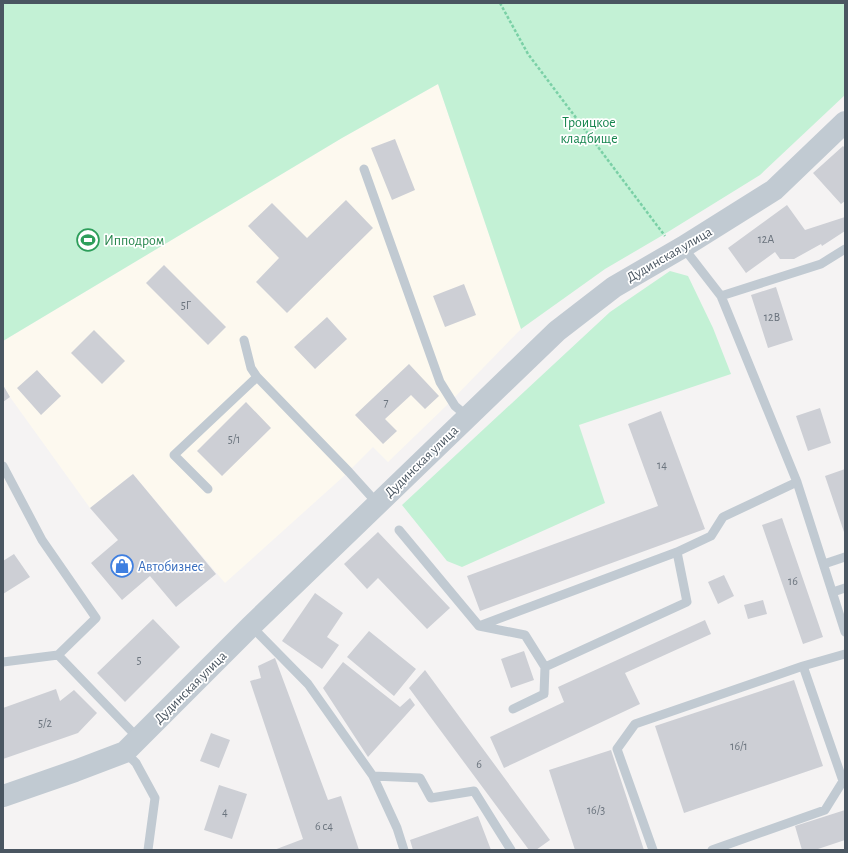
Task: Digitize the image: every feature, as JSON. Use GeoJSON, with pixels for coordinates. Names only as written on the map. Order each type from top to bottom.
{"type":"FeatureCollection","features":[{"type":"Feature","properties":{"kind":"street","name":"Дудинская улица"},"geometry":{"type":"LineString","coordinates":[[3,796],[75,771],[132,745],[250,626],[557,330],[614,287],[683,247],[774,190],[845,122]]}},
{"type":"Feature","properties":{"kind":"lane"},"geometry":{"type":"LineString","coordinates":[[364,169],[440,382],[455,406],[468,417]]}},
{"type":"Feature","properties":{"kind":"lane"},"geometry":{"type":"LineString","coordinates":[[683,247],[721,296],[797,482],[845,632]]}},
{"type":"Feature","properties":{"kind":"lane"},"geometry":{"type":"LineString","coordinates":[[721,296],[821,264],[845,249]]}},
{"type":"Feature","properties":{"kind":"lane"},"geometry":{"type":"LineString","coordinates":[[244,340],[251,368],[257,377],[377,503]]}},
{"type":"Feature","properties":{"kind":"lane"},"geometry":{"type":"LineString","coordinates":[[208,489],[174,455],[257,377]]}},
{"type":"Feature","properties":{"kind":"lane"},"geometry":{"type":"LineString","coordinates":[[3,466],[42,540],[96,618],[58,655],[3,662]]}},
{"type":"Feature","properties":{"kind":"lane"},"geometry":{"type":"LineString","coordinates":[[479,626],[677,552],[711,536],[723,517],[797,482]]}},
{"type":"Feature","properties":{"kind":"lane"},"geometry":{"type":"LineString","coordinates":[[399,530],[479,626],[524,635],[545,666],[544,694],[513,709]]}},
{"type":"Feature","properties":{"kind":"lane"},"geometry":{"type":"LineString","coordinates":[[545,666],[687,602],[677,552]]}},
{"type":"Feature","properties":{"kind":"lane"},"geometry":{"type":"LineString","coordinates":[[824,564],[845,557]]}},
{"type":"Feature","properties":{"kind":"lane"},"geometry":{"type":"LineString","coordinates":[[833,592],[845,588]]}},
{"type":"Feature","properties":{"kind":"lane"},"geometry":{"type":"LineString","coordinates":[[250,626],[308,684],[372,776],[397,828],[404,850]]}},
{"type":"Feature","properties":{"kind":"lane"},"geometry":{"type":"LineString","coordinates":[[653,850],[618,749],[635,724],[803,666],[845,654]]}},
{"type":"Feature","properties":{"kind":"lane"},"geometry":{"type":"LineString","coordinates":[[58,655],[132,745],[136,763],[155,798],[148,850]]}},
{"type":"Feature","properties":{"kind":"lane"},"geometry":{"type":"LineString","coordinates":[[712,850],[826,810],[843,781],[803,666]]}},
{"type":"Feature","properties":{"kind":"lane"},"geometry":{"type":"LineString","coordinates":[[372,776],[420,778],[431,798],[474,791],[512,850]]}},
{"type":"Feature","properties":{"kind":"path"},"geometry":{"type":"LineString","coordinates":[[500,3],[528,54],[663,235],[683,247]]}},
{"type":"Feature","properties":{"kind":"shaded area"},"geometry":{"type":"Polygon","coordinates":[[[438,84],[521,329],[446,406],[388,462],[373,447],[344,476],[225,583],[133,474],[90,508],[10,397],[3,385],[3,341],[342,138],[438,84]]]}},
{"type":"Feature","properties":{"kind":"green space","name":"Троицкое кладбище"},"geometry":{"type":"Polygon","coordinates":[[[3,3],[845,3],[845,95],[760,175],[605,269],[521,329],[438,84],[342,138],[3,341],[3,3]]]}},
{"type":"Feature","properties":{"kind":"green space"},"geometry":{"type":"Polygon","coordinates":[[[670,271],[688,276],[713,328],[731,374],[579,425],[605,503],[462,567],[447,561],[402,505],[610,312],[670,271]]]}},
{"type":"Feature","properties":{"kind":"building"},"geometry":{"type":"Polygon","coordinates":[[[395,139],[415,190],[392,200],[371,148],[395,139]]]}},
{"type":"Feature","properties":{"kind":"building"},"geometry":{"type":"Polygon","coordinates":[[[843,146],[845,148],[845,201],[841,204],[813,173],[843,146]]]}},
{"type":"Feature","properties":{"kind":"building"},"geometry":{"type":"Polygon","coordinates":[[[346,200],[373,228],[287,313],[256,282],[279,258],[248,226],[272,203],[307,238],[346,200]]]}},
{"type":"Feature","properties":{"kind":"building"},"geometry":{"type":"Polygon","coordinates":[[[787,205],[805,230],[845,217],[845,231],[822,246],[821,244],[794,259],[780,259],[775,252],[746,273],[728,248],[787,205]]]}},
{"type":"Feature","properties":{"kind":"building"},"geometry":{"type":"Polygon","coordinates":[[[164,265],[226,327],[208,345],[146,283],[164,265]]]}},
{"type":"Feature","properties":{"kind":"building"},"geometry":{"type":"Polygon","coordinates":[[[464,284],[476,315],[445,327],[433,296],[464,284]]]}},
{"type":"Feature","properties":{"kind":"building"},"geometry":{"type":"Polygon","coordinates":[[[776,287],[793,340],[768,348],[751,295],[776,287]]]}},
{"type":"Feature","properties":{"kind":"building"},"geometry":{"type":"Polygon","coordinates":[[[327,317],[347,339],[315,369],[294,347],[327,317]]]}},
{"type":"Feature","properties":{"kind":"building"},"geometry":{"type":"Polygon","coordinates":[[[94,330],[125,361],[102,384],[71,353],[94,330]]]}},
{"type":"Feature","properties":{"kind":"building"},"geometry":{"type":"Polygon","coordinates":[[[409,364],[439,396],[425,409],[411,395],[385,419],[397,431],[383,444],[355,415],[409,364]]]}},
{"type":"Feature","properties":{"kind":"building"},"geometry":{"type":"Polygon","coordinates":[[[37,370],[61,396],[41,415],[17,388],[37,370]]]}},
{"type":"Feature","properties":{"kind":"building"},"geometry":{"type":"Polygon","coordinates":[[[3,385],[10,397],[3,402],[3,385]]]}},
{"type":"Feature","properties":{"kind":"building"},"geometry":{"type":"Polygon","coordinates":[[[246,402],[271,428],[222,476],[197,451],[246,402]]]}},
{"type":"Feature","properties":{"kind":"building"},"geometry":{"type":"Polygon","coordinates":[[[820,408],[831,443],[808,451],[796,416],[820,408]]]}},
{"type":"Feature","properties":{"kind":"building"},"geometry":{"type":"Polygon","coordinates":[[[661,411],[705,529],[480,611],[467,576],[658,506],[628,424],[661,411]]]}},
{"type":"Feature","properties":{"kind":"building"},"geometry":{"type":"Polygon","coordinates":[[[845,469],[845,531],[844,532],[825,476],[845,469]]]}},
{"type":"Feature","properties":{"kind":"building"},"geometry":{"type":"Polygon","coordinates":[[[133,474],[216,574],[176,607],[150,576],[122,600],[91,563],[118,540],[90,508],[133,474]]]}},
{"type":"Feature","properties":{"kind":"building"},"geometry":{"type":"Polygon","coordinates":[[[782,518],[823,637],[803,644],[762,525],[782,518]]]}},
{"type":"Feature","properties":{"kind":"building"},"geometry":{"type":"Polygon","coordinates":[[[378,532],[450,608],[427,629],[378,578],[367,589],[344,564],[378,532]]]}},
{"type":"Feature","properties":{"kind":"building"},"geometry":{"type":"Polygon","coordinates":[[[14,554],[30,577],[3,594],[3,561],[14,554]]]}},
{"type":"Feature","properties":{"kind":"building"},"geometry":{"type":"Polygon","coordinates":[[[724,575],[734,596],[718,604],[708,582],[724,575]]]}},
{"type":"Feature","properties":{"kind":"building"},"geometry":{"type":"Polygon","coordinates":[[[315,593],[343,613],[327,637],[339,645],[322,669],[282,641],[315,593]]]}},
{"type":"Feature","properties":{"kind":"building"},"geometry":{"type":"Polygon","coordinates":[[[763,600],[767,614],[748,619],[744,605],[763,600]]]}},
{"type":"Feature","properties":{"kind":"building"},"geometry":{"type":"Polygon","coordinates":[[[153,619],[180,647],[125,702],[97,673],[153,619]]]}},
{"type":"Feature","properties":{"kind":"building"},"geometry":{"type":"Polygon","coordinates":[[[705,620],[711,634],[625,673],[640,704],[504,768],[490,737],[564,702],[558,687],[705,620]]]}},
{"type":"Feature","properties":{"kind":"building"},"geometry":{"type":"Polygon","coordinates":[[[369,631],[416,669],[394,696],[347,657],[369,631]]]}},
{"type":"Feature","properties":{"kind":"building"},"geometry":{"type":"Polygon","coordinates":[[[524,651],[534,680],[511,688],[501,659],[524,651]]]}},
{"type":"Feature","properties":{"kind":"building"},"geometry":{"type":"Polygon","coordinates":[[[275,658],[328,800],[341,796],[359,850],[274,850],[303,839],[250,681],[261,678],[258,666],[275,658]]]}},
{"type":"Feature","properties":{"kind":"building"},"geometry":{"type":"Polygon","coordinates":[[[343,662],[400,707],[410,698],[415,705],[368,757],[323,688],[343,662]]]}},
{"type":"Feature","properties":{"kind":"building"},"geometry":{"type":"Polygon","coordinates":[[[425,670],[550,840],[536,850],[529,850],[409,688],[425,670]]]}},
{"type":"Feature","properties":{"kind":"building"},"geometry":{"type":"Polygon","coordinates":[[[794,680],[823,766],[684,813],[655,726],[794,680]]]}},
{"type":"Feature","properties":{"kind":"building"},"geometry":{"type":"Polygon","coordinates":[[[56,689],[60,701],[74,690],[97,713],[78,733],[3,759],[3,708],[56,689]]]}},
{"type":"Feature","properties":{"kind":"building"},"geometry":{"type":"Polygon","coordinates":[[[211,733],[230,740],[219,768],[200,761],[211,733]]]}},
{"type":"Feature","properties":{"kind":"building"},"geometry":{"type":"Polygon","coordinates":[[[611,750],[644,850],[575,850],[549,770],[611,750]]]}},
{"type":"Feature","properties":{"kind":"building"},"geometry":{"type":"Polygon","coordinates":[[[219,785],[247,794],[232,839],[204,830],[219,785]]]}},
{"type":"Feature","properties":{"kind":"building"},"geometry":{"type":"Polygon","coordinates":[[[845,810],[845,840],[815,850],[802,850],[795,826],[845,810]]]}},
{"type":"Feature","properties":{"kind":"building"},"geometry":{"type":"Polygon","coordinates":[[[478,816],[491,850],[413,850],[410,840],[478,816]]]}},
{"type":"Feature","properties":{"kind":"place","name":"Ипподром"},"geometry":{"type":"Point","coordinates":[88,240]}},
{"type":"Feature","properties":{"kind":"place","name":"Автобизнес"},"geometry":{"type":"Point","coordinates":[122,566]}}]}
